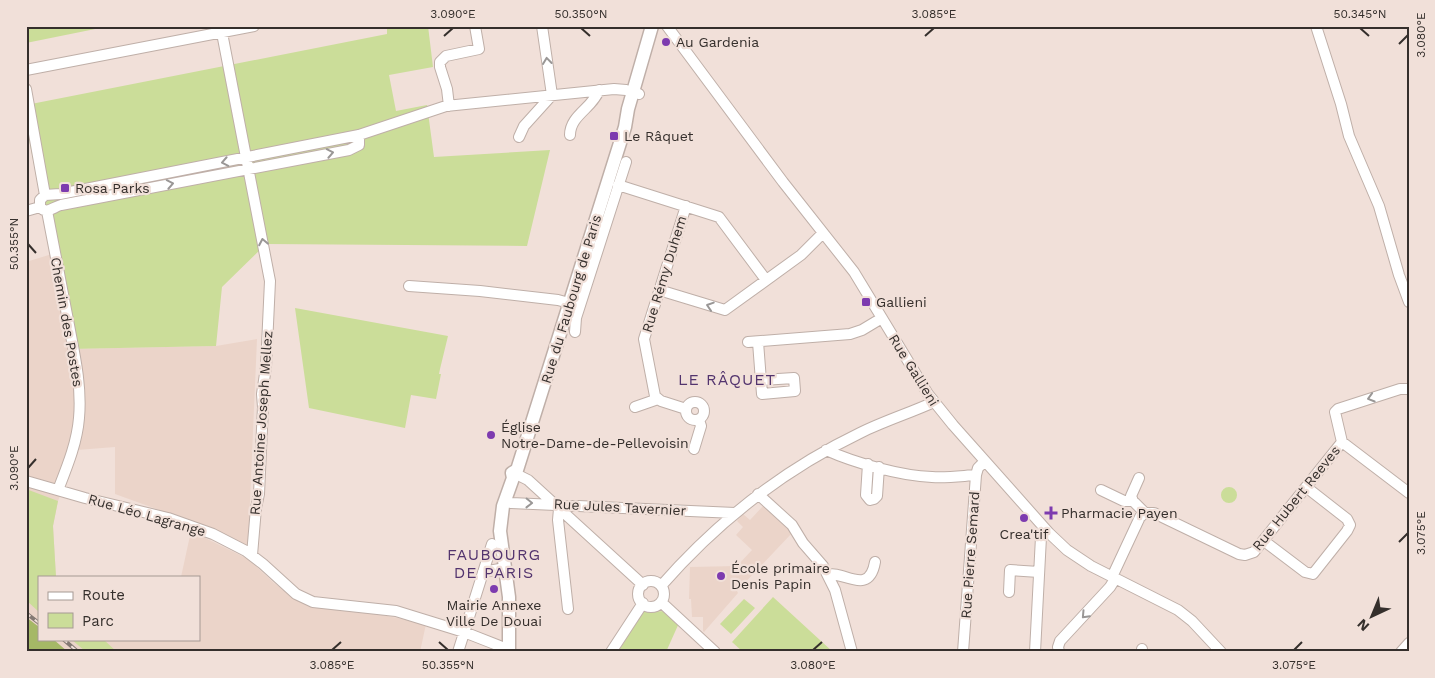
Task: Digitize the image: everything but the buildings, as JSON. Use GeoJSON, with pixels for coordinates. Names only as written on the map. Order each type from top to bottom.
{"type":"FeatureCollection","features":[{"type":"Feature","properties":{"kind":"main road","name":"Rue du Faubourg de Paris"},"geometry":{"type":"LineString","coordinates":[[636,93],[652,26]]}},
{"type":"Feature","properties":{"kind":"main road","name":"Rue du Faubourg de Paris"},"geometry":{"type":"LineString","coordinates":[[508,648],[510,603],[500,531],[505,501],[517,475],[569,303],[658,26]]}},
{"type":"Feature","properties":{"kind":"street"},"geometry":{"type":"LineString","coordinates":[[30,70],[254,26]]}},
{"type":"Feature","properties":{"kind":"street"},"geometry":{"type":"LineString","coordinates":[[449,106],[447,88],[440,68],[440,62],[443,58],[479,49],[475,26]]}},
{"type":"Feature","properties":{"kind":"street"},"geometry":{"type":"LineString","coordinates":[[542,26],[552,95]]}},
{"type":"Feature","properties":{"kind":"street","name":"Rue Gallieni"},"geometry":{"type":"LineString","coordinates":[[668,26],[761,153],[854,272],[934,402],[1044,528],[1072,555],[1178,610],[1192,621],[1221,652]]}},
{"type":"Feature","properties":{"kind":"street"},"geometry":{"type":"LineString","coordinates":[[1316,26],[1341,104],[1349,136],[1379,206],[1409,302]]}},
{"type":"Feature","properties":{"kind":"street","name":"Rue Antoine Joseph Mellez"},"geometry":{"type":"LineString","coordinates":[[222,32],[270,278],[266,367],[262,385],[264,406],[259,494],[252,555]]}},
{"type":"Feature","properties":{"kind":"street"},"geometry":{"type":"LineString","coordinates":[[26,89],[30,136],[48,195]]}},
{"type":"Feature","properties":{"kind":"street"},"geometry":{"type":"LineString","coordinates":[[47,209],[40,200],[48,195],[359,135],[449,106],[599,90],[620,89],[636,93]]}},
{"type":"Feature","properties":{"kind":"street"},"geometry":{"type":"LineString","coordinates":[[570,135],[570,127],[573,122],[599,90]]}},
{"type":"Feature","properties":{"kind":"street"},"geometry":{"type":"LineString","coordinates":[[519,138],[524,126],[552,95]]}},
{"type":"Feature","properties":{"kind":"street"},"geometry":{"type":"LineString","coordinates":[[26,211],[47,209],[351,149],[359,144],[359,135]]}},
{"type":"Feature","properties":{"kind":"street","name":"Rue du Faubourg de Paris"},"geometry":{"type":"LineString","coordinates":[[575,332],[576,318],[626,162]]}},
{"type":"Feature","properties":{"kind":"street"},"geometry":{"type":"LineString","coordinates":[[618,185],[721,218],[766,280]]}},
{"type":"Feature","properties":{"kind":"street","name":"Rue Rémy Duhem"},"geometry":{"type":"LineString","coordinates":[[658,399],[654,393],[644,343],[686,206]]}},
{"type":"Feature","properties":{"kind":"street","name":"Chemin des Postes"},"geometry":{"type":"LineString","coordinates":[[47,209],[74,352],[80,395],[77,432],[71,456],[58,490]]}},
{"type":"Feature","properties":{"kind":"street"},"geometry":{"type":"LineString","coordinates":[[659,290],[725,310],[801,255],[823,233]]}},
{"type":"Feature","properties":{"kind":"street"},"geometry":{"type":"LineString","coordinates":[[409,286],[480,290],[569,303]]}},
{"type":"Feature","properties":{"kind":"street"},"geometry":{"type":"LineString","coordinates":[[761,380],[753,342],[850,334],[862,330],[882,318]]}},
{"type":"Feature","properties":{"kind":"street"},"geometry":{"type":"LineString","coordinates":[[1342,442],[1335,412],[1343,406],[1409,388]]}},
{"type":"Feature","properties":{"kind":"street"},"geometry":{"type":"LineString","coordinates":[[634,407],[658,399],[686,408]]}},
{"type":"Feature","properties":{"kind":"street"},"geometry":{"type":"LineString","coordinates":[[692,402],[701,404],[704,412],[699,420],[689,418],[686,414],[686,408],[692,402]]}},
{"type":"Feature","properties":{"kind":"street"},"geometry":{"type":"LineString","coordinates":[[661,586],[735,512],[802,464],[871,427],[934,402]]}},
{"type":"Feature","properties":{"kind":"street"},"geometry":{"type":"LineString","coordinates":[[694,449],[701,426],[699,420]]}},
{"type":"Feature","properties":{"kind":"street","name":"Rue Hubert Reeves"},"geometry":{"type":"LineString","coordinates":[[1101,490],[1124,501],[1133,501],[1145,513],[1154,513],[1239,554],[1250,554],[1258,549],[1342,442],[1409,493]]}},
{"type":"Feature","properties":{"kind":"street"},"geometry":{"type":"LineString","coordinates":[[826,450],[879,467],[928,477],[976,475]]}},
{"type":"Feature","properties":{"kind":"street","name":"Rue Pierre Semard"},"geometry":{"type":"LineString","coordinates":[[963,652],[976,475],[978,468],[985,461]]}},
{"type":"Feature","properties":{"kind":"street"},"geometry":{"type":"LineString","coordinates":[[868,464],[866,493],[870,500],[874,500],[877,496],[879,467]]}},
{"type":"Feature","properties":{"kind":"street"},"geometry":{"type":"LineString","coordinates":[[517,475],[528,480],[643,585]]}},
{"type":"Feature","properties":{"kind":"street"},"geometry":{"type":"LineString","coordinates":[[1133,501],[1130,496],[1139,478]]}},
{"type":"Feature","properties":{"kind":"street","name":"Rue Léo Lagrange"},"geometry":{"type":"LineString","coordinates":[[26,481],[141,510],[184,523],[220,537],[252,555],[293,592],[304,599],[313,602],[396,611],[508,648]]}},
{"type":"Feature","properties":{"kind":"street"},"geometry":{"type":"LineString","coordinates":[[1264,541],[1305,572],[1313,574],[1348,531],[1350,525],[1347,519],[1306,487]]}},
{"type":"Feature","properties":{"kind":"street"},"geometry":{"type":"LineString","coordinates":[[758,494],[792,525],[801,540],[828,574],[837,596],[852,652]]}},
{"type":"Feature","properties":{"kind":"street","name":"Rue Jules Tavernier"},"geometry":{"type":"LineString","coordinates":[[505,501],[557,507],[735,512]]}},
{"type":"Feature","properties":{"kind":"street"},"geometry":{"type":"LineString","coordinates":[[557,507],[568,609]]}},
{"type":"Feature","properties":{"kind":"street"},"geometry":{"type":"LineString","coordinates":[[1059,652],[1060,642],[1110,587],[1140,517],[1145,513]]}},
{"type":"Feature","properties":{"kind":"street"},"geometry":{"type":"LineString","coordinates":[[1035,652],[1041,537],[1044,528]]}},
{"type":"Feature","properties":{"kind":"street"},"geometry":{"type":"LineString","coordinates":[[458,652],[492,544]]}},
{"type":"Feature","properties":{"kind":"street"},"geometry":{"type":"LineString","coordinates":[[828,574],[833,573],[851,580],[863,579],[872,573],[875,562]]}},
{"type":"Feature","properties":{"kind":"street"},"geometry":{"type":"LineString","coordinates":[[483,572],[505,568]]}},
{"type":"Feature","properties":{"kind":"street"},"geometry":{"type":"LineString","coordinates":[[1009,592],[1010,570],[1039,572]]}},
{"type":"Feature","properties":{"kind":"street"},"geometry":{"type":"LineString","coordinates":[[652,582],[661,586],[664,594],[661,602],[652,607],[643,603],[639,594],[643,585],[652,582]]}},
{"type":"Feature","properties":{"kind":"street"},"geometry":{"type":"LineString","coordinates":[[661,602],[715,652]]}},
{"type":"Feature","properties":{"kind":"street"},"geometry":{"type":"LineString","coordinates":[[611,652],[643,603]]}},
{"type":"Feature","properties":{"kind":"street"},"geometry":{"type":"LineString","coordinates":[[1401,652],[1409,643]]}},
{"type":"Feature","properties":{"kind":"shaded area"},"geometry":{"type":"Polygon","coordinates":[[[52,254],[70,349],[216,346],[257,339],[248,547],[209,528],[115,494],[115,447],[77,450],[58,501],[53,526],[56,576],[38,576],[38,640],[200,640],[200,576],[181,576],[191,531],[248,559],[291,596],[426,624],[420,652],[26,652],[26,262],[52,254]]]}},
{"type":"Feature","properties":{"kind":"shaded area","name":"École primaire Denis Papin"},"geometry":{"type":"Polygon","coordinates":[[[763,506],[792,533],[737,591],[738,593],[704,632],[703,617],[692,617],[691,599],[689,599],[690,567],[737,566],[752,550],[736,535],[743,527],[737,521],[743,514],[750,520],[763,506]]]}},
{"type":"Feature","properties":{"kind":"green space"},"geometry":{"type":"Polygon","coordinates":[[[26,26],[110,26],[26,43],[26,26]]]}},
{"type":"Feature","properties":{"kind":"green space"},"geometry":{"type":"Polygon","coordinates":[[[387,26],[428,26],[433,67],[389,75],[396,111],[427,105],[434,157],[550,150],[527,246],[266,244],[222,287],[216,346],[70,349],[26,124],[26,105],[387,34],[387,26]]]}},
{"type":"Feature","properties":{"kind":"green space"},"geometry":{"type":"Polygon","coordinates":[[[295,308],[448,336],[439,374],[441,374],[436,399],[411,395],[405,428],[309,408],[295,308]]]}},
{"type":"Feature","properties":{"kind":"green space"},"geometry":{"type":"Polygon","coordinates":[[[1229,487],[1235,489],[1237,495],[1235,501],[1229,503],[1223,501],[1221,495],[1223,489],[1229,487]]]}},
{"type":"Feature","properties":{"kind":"green space"},"geometry":{"type":"Polygon","coordinates":[[[26,489],[58,501],[53,526],[56,576],[38,576],[38,611],[26,600],[26,489]]]}},
{"type":"Feature","properties":{"kind":"green space"},"geometry":{"type":"Polygon","coordinates":[[[773,597],[833,652],[743,652],[732,642],[773,597]]]}},
{"type":"Feature","properties":{"kind":"green space"},"geometry":{"type":"Polygon","coordinates":[[[744,599],[755,608],[731,634],[720,624],[744,599]]]}},
{"type":"Feature","properties":{"kind":"green space"},"geometry":{"type":"Polygon","coordinates":[[[666,611],[679,623],[666,652],[618,652],[643,612],[666,611]]]}},
{"type":"Feature","properties":{"kind":"green space"},"geometry":{"type":"Polygon","coordinates":[[[26,617],[38,626],[38,640],[54,640],[68,652],[26,652],[26,617]]]}},
{"type":"Feature","properties":{"kind":"green space"},"geometry":{"type":"Polygon","coordinates":[[[72,640],[104,640],[117,652],[86,652],[72,640]]]}},
{"type":"Feature","properties":{"kind":"railway"},"geometry":{"type":"LineString","coordinates":[[26,613],[38,622]]}},
{"type":"Feature","properties":{"kind":"railway"},"geometry":{"type":"LineString","coordinates":[[64,640],[78,652]]}},
{"type":"Feature","properties":{"kind":"place","name":"Au Gardenia"},"geometry":{"type":"Point","coordinates":[666,42]}},
{"type":"Feature","properties":{"kind":"place","name":"Le Râquet"},"geometry":{"type":"Point","coordinates":[614,136]}},
{"type":"Feature","properties":{"kind":"place","name":"Rosa Parks"},"geometry":{"type":"Point","coordinates":[65,188]}},
{"type":"Feature","properties":{"kind":"place","name":"Gallieni"},"geometry":{"type":"Point","coordinates":[866,302]}},
{"type":"Feature","properties":{"kind":"place","name":"Église Notre-Dame-de-Pellevoisin"},"geometry":{"type":"Point","coordinates":[491,435]}},
{"type":"Feature","properties":{"kind":"place","name":"Pharmacie Payen"},"geometry":{"type":"Point","coordinates":[1051,513]}},
{"type":"Feature","properties":{"kind":"place","name":"Crea'tif"},"geometry":{"type":"Point","coordinates":[1024,518]}},
{"type":"Feature","properties":{"kind":"place","name":"École primaire Denis Papin"},"geometry":{"type":"Point","coordinates":[721,576]}},
{"type":"Feature","properties":{"kind":"place","name":"Mairie Annexe Ville De Douai"},"geometry":{"type":"Point","coordinates":[494,589]}},
{"type":"Feature","properties":{"kind":"district","name":"LE RÂQUET"},"geometry":{"type":"Point","coordinates":[727,379]}},
{"type":"Feature","properties":{"kind":"district","name":"FAUBOURG DE PARIS"},"geometry":{"type":"Point","coordinates":[494,563]}}]}
